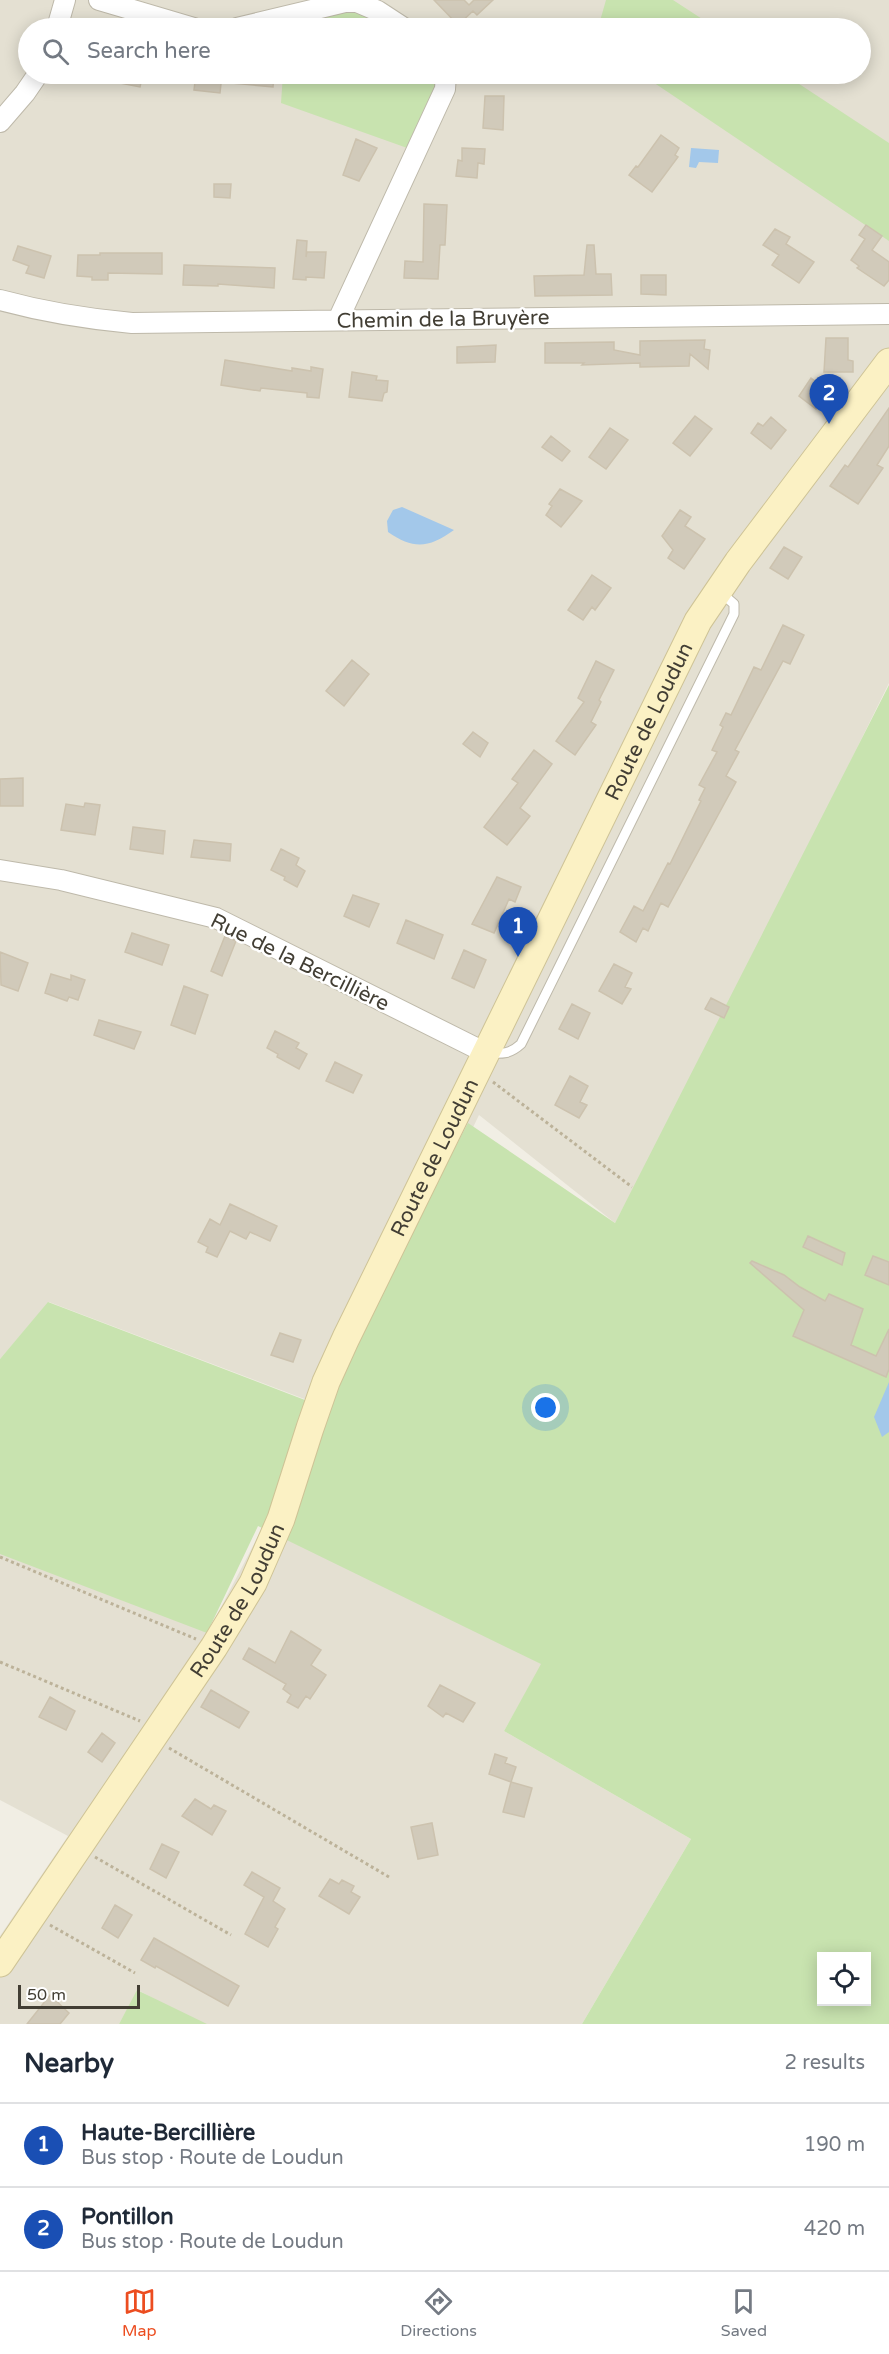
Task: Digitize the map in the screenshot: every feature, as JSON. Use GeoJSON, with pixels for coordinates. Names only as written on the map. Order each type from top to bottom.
{"type":"FeatureCollection","features":[{"type":"Feature","properties":{"kind":"main road","name":"Route de Loudun"},"geometry":{"type":"LineString","coordinates":[[0,1963],[214,1647],[244,1599],[281,1519],[326,1382],[676,663],[718,591],[889,362]]}},
{"type":"Feature","properties":{"kind":"street"},"geometry":{"type":"LineString","coordinates":[[60,18],[65,0]]}},
{"type":"Feature","properties":{"kind":"street"},"geometry":{"type":"LineString","coordinates":[[99,0],[160,18]]}},
{"type":"Feature","properties":{"kind":"street"},"geometry":{"type":"LineString","coordinates":[[279,18],[357,1],[389,18]]}},
{"type":"Feature","properties":{"kind":"street"},"geometry":{"type":"LineString","coordinates":[[0,122],[31,84]]}},
{"type":"Feature","properties":{"kind":"street"},"geometry":{"type":"LineString","coordinates":[[338,320],[445,84]]}},
{"type":"Feature","properties":{"kind":"street","name":"Chemin de la Bruyère"},"geometry":{"type":"LineString","coordinates":[[0,300],[44,312],[79,318],[132,322],[889,314]]}},
{"type":"Feature","properties":{"kind":"street","name":"Rue de la Bercillière"},"geometry":{"type":"LineString","coordinates":[[0,870],[61,880],[216,918],[481,1062]]}},
{"type":"Feature","properties":{"kind":"path"},"geometry":{"type":"LineString","coordinates":[[481,1062],[632,1187]]}},
{"type":"Feature","properties":{"kind":"path"},"geometry":{"type":"LineString","coordinates":[[0,1557],[214,1647]]}},
{"type":"Feature","properties":{"kind":"path"},"geometry":{"type":"LineString","coordinates":[[0,1662],[155,1734],[389,1877]]}},
{"type":"Feature","properties":{"kind":"path"},"geometry":{"type":"LineString","coordinates":[[78,1848],[231,1935]]}},
{"type":"Feature","properties":{"kind":"path"},"geometry":{"type":"LineString","coordinates":[[33,1915],[135,1973]]}},
{"type":"Feature","properties":{"kind":"shaded area"},"geometry":{"type":"Polygon","coordinates":[[[0,0],[889,0],[889,683],[724,1018],[615,1223],[479,1115],[336,1411],[49,1302],[0,1359],[0,0]]]}},
{"type":"Feature","properties":{"kind":"shaded area"},"geometry":{"type":"Polygon","coordinates":[[[265,1523],[542,1664],[504,1731],[691,1839],[582,2024],[200,2024],[138,1990],[119,2024],[0,2024],[0,1936],[68,1836],[0,1800],[0,1543],[208,1632],[265,1523]]]}},
{"type":"Feature","properties":{"kind":"green space"},"geometry":{"type":"Polygon","coordinates":[[[606,0],[673,0],[701,18],[601,18],[606,0]]]}},
{"type":"Feature","properties":{"kind":"green space"},"geometry":{"type":"Polygon","coordinates":[[[349,11],[371,18],[319,18],[349,11]]]}},
{"type":"Feature","properties":{"kind":"green space"},"geometry":{"type":"Polygon","coordinates":[[[282,84],[437,84],[410,149],[281,103],[282,84]]]}},
{"type":"Feature","properties":{"kind":"green space"},"geometry":{"type":"Polygon","coordinates":[[[656,84],[799,84],[889,143],[889,241],[656,84]]]}},
{"type":"Feature","properties":{"kind":"green space"},"geometry":{"type":"Polygon","coordinates":[[[889,685],[889,2024],[582,2024],[691,1839],[504,1731],[541,1664],[258,1526],[207,1633],[0,1554],[0,1359],[48,1302],[318,1405],[468,1123],[615,1223],[889,685]]]}},
{"type":"Feature","properties":{"kind":"green space"},"geometry":{"type":"Polygon","coordinates":[[[137,1990],[207,2024],[119,2024],[137,1990]]]}},
{"type":"Feature","properties":{"kind":"water"},"geometry":{"type":"Polygon","coordinates":[[[691,148],[719,150],[718,163],[699,162],[696,168],[689,167],[691,148]]]}},
{"type":"Feature","properties":{"kind":"water"},"geometry":{"type":"Polygon","coordinates":[[[402,507],[454,530],[429,543],[406,542],[388,532],[387,521],[393,510],[402,507]]]}},
{"type":"Feature","properties":{"kind":"water"},"geometry":{"type":"Polygon","coordinates":[[[889,1382],[889,1432],[882,1437],[874,1417],[889,1382]]]}},
{"type":"Feature","properties":{"kind":"building"},"geometry":{"type":"Polygon","coordinates":[[[434,0],[464,0],[469,5],[474,0],[493,0],[477,15],[473,11],[466,18],[451,18],[434,0]]]}},
{"type":"Feature","properties":{"kind":"building"},"geometry":{"type":"Polygon","coordinates":[[[125,84],[141,84],[140,87],[125,84]]]}},
{"type":"Feature","properties":{"kind":"building"},"geometry":{"type":"Polygon","coordinates":[[[195,84],[221,84],[220,93],[194,90],[195,84]]]}},
{"type":"Feature","properties":{"kind":"building"},"geometry":{"type":"Polygon","coordinates":[[[242,84],[273,84],[273,87],[242,84]]]}},
{"type":"Feature","properties":{"kind":"building"},"geometry":{"type":"Polygon","coordinates":[[[485,96],[504,96],[503,130],[483,128],[485,96]]]}},
{"type":"Feature","properties":{"kind":"building"},"geometry":{"type":"Polygon","coordinates":[[[661,135],[679,148],[675,155],[678,157],[652,192],[629,175],[636,166],[638,167],[661,135]]]}},
{"type":"Feature","properties":{"kind":"building"},"geometry":{"type":"Polygon","coordinates":[[[356,139],[377,148],[359,181],[343,175],[356,139]]]}},
{"type":"Feature","properties":{"kind":"building"},"geometry":{"type":"Polygon","coordinates":[[[462,148],[485,149],[484,164],[478,163],[477,178],[456,176],[458,160],[462,161],[462,148]]]}},
{"type":"Feature","properties":{"kind":"building"},"geometry":{"type":"Polygon","coordinates":[[[214,184],[231,184],[230,198],[214,197],[214,184]]]}},
{"type":"Feature","properties":{"kind":"building"},"geometry":{"type":"Polygon","coordinates":[[[424,204],[447,205],[445,245],[440,245],[438,279],[404,278],[405,261],[423,262],[424,204]]]}},
{"type":"Feature","properties":{"kind":"building"},"geometry":{"type":"Polygon","coordinates":[[[866,225],[882,236],[872,250],[889,262],[889,280],[884,286],[857,268],[859,266],[851,260],[865,239],[859,235],[866,225]]]}},
{"type":"Feature","properties":{"kind":"building"},"geometry":{"type":"Polygon","coordinates":[[[775,229],[790,237],[786,244],[814,262],[799,283],[772,265],[779,255],[763,245],[775,229]]]}},
{"type":"Feature","properties":{"kind":"building"},"geometry":{"type":"Polygon","coordinates":[[[297,240],[307,241],[306,257],[307,252],[326,252],[324,278],[293,279],[297,240]]]}},
{"type":"Feature","properties":{"kind":"building"},"geometry":{"type":"Polygon","coordinates":[[[587,245],[594,245],[596,274],[611,274],[612,295],[535,296],[534,276],[584,275],[587,245]]]}},
{"type":"Feature","properties":{"kind":"building"},"geometry":{"type":"Polygon","coordinates":[[[18,246],[51,256],[44,278],[26,273],[29,266],[13,260],[18,246]]]}},
{"type":"Feature","properties":{"kind":"building"},"geometry":{"type":"Polygon","coordinates":[[[100,253],[162,253],[162,274],[108,273],[108,280],[92,280],[92,277],[77,276],[78,255],[100,255],[100,253]]]}},
{"type":"Feature","properties":{"kind":"building"},"geometry":{"type":"Polygon","coordinates":[[[184,265],[275,268],[274,288],[218,284],[218,286],[183,285],[184,265]]]}},
{"type":"Feature","properties":{"kind":"building"},"geometry":{"type":"Polygon","coordinates":[[[641,275],[666,275],[666,295],[641,294],[641,275]]]}},
{"type":"Feature","properties":{"kind":"building"},"geometry":{"type":"Polygon","coordinates":[[[826,338],[848,338],[848,360],[853,361],[853,372],[824,372],[826,338]]]}},
{"type":"Feature","properties":{"kind":"building"},"geometry":{"type":"Polygon","coordinates":[[[705,340],[704,349],[710,350],[708,369],[690,354],[689,366],[640,367],[640,363],[582,365],[584,363],[545,363],[545,343],[614,342],[614,350],[640,355],[640,341],[705,340]]]}},
{"type":"Feature","properties":{"kind":"building"},"geometry":{"type":"Polygon","coordinates":[[[496,345],[495,362],[457,363],[457,347],[496,345]]]}},
{"type":"Feature","properties":{"kind":"building"},"geometry":{"type":"Polygon","coordinates":[[[225,360],[292,371],[292,368],[311,371],[311,367],[323,369],[319,398],[307,397],[307,393],[261,388],[260,391],[221,385],[225,360]]]}},
{"type":"Feature","properties":{"kind":"building"},"geometry":{"type":"Polygon","coordinates":[[[352,372],[377,376],[376,380],[388,381],[387,392],[384,393],[382,401],[349,397],[352,372]]]}},
{"type":"Feature","properties":{"kind":"building"},"geometry":{"type":"Polygon","coordinates":[[[811,378],[830,392],[816,409],[799,396],[811,378]]]}},
{"type":"Feature","properties":{"kind":"building"},"geometry":{"type":"Polygon","coordinates":[[[889,408],[889,446],[877,465],[883,468],[858,504],[830,486],[845,465],[848,467],[889,408]]]}},
{"type":"Feature","properties":{"kind":"building"},"geometry":{"type":"Polygon","coordinates":[[[695,416],[712,429],[690,456],[673,443],[695,416]]]}},
{"type":"Feature","properties":{"kind":"building"},"geometry":{"type":"Polygon","coordinates":[[[771,417],[786,430],[771,449],[751,433],[758,423],[763,426],[771,417]]]}},
{"type":"Feature","properties":{"kind":"building"},"geometry":{"type":"Polygon","coordinates":[[[610,428],[628,440],[606,469],[589,457],[610,428]]]}},
{"type":"Feature","properties":{"kind":"building"},"geometry":{"type":"Polygon","coordinates":[[[551,436],[570,451],[562,461],[542,447],[551,436]]]}},
{"type":"Feature","properties":{"kind":"building"},"geometry":{"type":"Polygon","coordinates":[[[560,489],[582,501],[561,527],[546,515],[552,506],[549,504],[560,489]]]}},
{"type":"Feature","properties":{"kind":"building"},"geometry":{"type":"Polygon","coordinates":[[[680,510],[691,517],[685,526],[705,539],[684,569],[668,558],[673,550],[662,536],[680,510]]]}},
{"type":"Feature","properties":{"kind":"building"},"geometry":{"type":"Polygon","coordinates":[[[784,547],[802,557],[788,579],[770,568],[784,547]]]}},
{"type":"Feature","properties":{"kind":"building"},"geometry":{"type":"Polygon","coordinates":[[[592,575],[611,588],[595,610],[592,607],[583,620],[568,610],[592,575]]]}},
{"type":"Feature","properties":{"kind":"building"},"geometry":{"type":"Polygon","coordinates":[[[783,625],[804,635],[790,664],[783,661],[735,750],[739,752],[726,776],[736,782],[668,907],[661,903],[648,931],[643,928],[636,942],[620,932],[634,906],[643,911],[668,863],[670,864],[701,801],[699,800],[705,788],[699,785],[717,752],[712,750],[723,727],[720,725],[726,713],[731,715],[754,667],[761,670],[783,625]]]}},
{"type":"Feature","properties":{"kind":"building"},"geometry":{"type":"Polygon","coordinates":[[[352,660],[369,674],[344,706],[326,691],[352,660]]]}},
{"type":"Feature","properties":{"kind":"building"},"geometry":{"type":"Polygon","coordinates":[[[596,661],[614,670],[591,722],[596,725],[575,755],[556,741],[584,702],[578,698],[596,661]]]}},
{"type":"Feature","properties":{"kind":"building"},"geometry":{"type":"Polygon","coordinates":[[[473,732],[488,743],[480,757],[463,744],[473,732]]]}},
{"type":"Feature","properties":{"kind":"building"},"geometry":{"type":"Polygon","coordinates":[[[534,750],[552,764],[520,808],[530,816],[507,845],[484,827],[518,783],[512,779],[534,750]]]}},
{"type":"Feature","properties":{"kind":"building"},"geometry":{"type":"Polygon","coordinates":[[[23,778],[23,806],[0,806],[0,779],[23,778]]]}},
{"type":"Feature","properties":{"kind":"building"},"geometry":{"type":"Polygon","coordinates":[[[85,803],[100,805],[95,835],[61,830],[66,804],[84,807],[85,803]]]}},
{"type":"Feature","properties":{"kind":"building"},"geometry":{"type":"Polygon","coordinates":[[[133,827],[165,831],[163,854],[130,849],[133,827]]]}},
{"type":"Feature","properties":{"kind":"building"},"geometry":{"type":"Polygon","coordinates":[[[194,840],[231,844],[230,861],[191,857],[194,840]]]}},
{"type":"Feature","properties":{"kind":"building"},"geometry":{"type":"Polygon","coordinates":[[[281,849],[299,858],[296,865],[305,871],[297,887],[284,880],[285,877],[271,870],[281,849]]]}},
{"type":"Feature","properties":{"kind":"building"},"geometry":{"type":"Polygon","coordinates":[[[497,877],[521,887],[515,902],[509,899],[494,933],[472,924],[497,877]]]}},
{"type":"Feature","properties":{"kind":"building"},"geometry":{"type":"Polygon","coordinates":[[[353,895],[379,904],[369,927],[344,916],[353,895]]]}},
{"type":"Feature","properties":{"kind":"building"},"geometry":{"type":"Polygon","coordinates":[[[406,920],[443,935],[434,959],[397,943],[406,920]]]}},
{"type":"Feature","properties":{"kind":"building"},"geometry":{"type":"Polygon","coordinates":[[[132,933],[169,945],[162,965],[125,952],[132,933]]]}},
{"type":"Feature","properties":{"kind":"building"},"geometry":{"type":"Polygon","coordinates":[[[225,936],[236,941],[222,976],[211,971],[225,936]]]}},
{"type":"Feature","properties":{"kind":"building"},"geometry":{"type":"Polygon","coordinates":[[[464,950],[486,960],[474,988],[452,978],[464,950]]]}},
{"type":"Feature","properties":{"kind":"building"},"geometry":{"type":"Polygon","coordinates":[[[0,952],[28,963],[18,991],[1,985],[0,952]]]}},
{"type":"Feature","properties":{"kind":"building"},"geometry":{"type":"Polygon","coordinates":[[[614,964],[632,973],[625,987],[631,989],[622,1004],[599,991],[614,964]]]}},
{"type":"Feature","properties":{"kind":"building"},"geometry":{"type":"Polygon","coordinates":[[[51,974],[71,980],[71,975],[85,980],[78,1000],[69,997],[67,1001],[45,993],[51,974]]]}},
{"type":"Feature","properties":{"kind":"building"},"geometry":{"type":"Polygon","coordinates":[[[184,986],[208,995],[195,1034],[171,1025],[184,986]]]}},
{"type":"Feature","properties":{"kind":"building"},"geometry":{"type":"Polygon","coordinates":[[[711,998],[729,1007],[724,1018],[705,1009],[711,998]]]}},
{"type":"Feature","properties":{"kind":"building"},"geometry":{"type":"Polygon","coordinates":[[[572,1004],[590,1013],[578,1039],[559,1029],[572,1004]]]}},
{"type":"Feature","properties":{"kind":"building"},"geometry":{"type":"Polygon","coordinates":[[[99,1020],[141,1032],[134,1049],[94,1035],[99,1020]]]}},
{"type":"Feature","properties":{"kind":"building"},"geometry":{"type":"Polygon","coordinates":[[[275,1031],[299,1043],[296,1048],[307,1054],[299,1069],[277,1057],[278,1054],[267,1048],[275,1031]]]}},
{"type":"Feature","properties":{"kind":"building"},"geometry":{"type":"Polygon","coordinates":[[[335,1062],[362,1075],[353,1093],[326,1081],[335,1062]]]}},
{"type":"Feature","properties":{"kind":"building"},"geometry":{"type":"Polygon","coordinates":[[[570,1076],[588,1086],[580,1102],[587,1105],[579,1118],[555,1105],[570,1076]]]}},
{"type":"Feature","properties":{"kind":"building"},"geometry":{"type":"Polygon","coordinates":[[[230,1204],[277,1226],[270,1241],[250,1232],[246,1239],[230,1231],[217,1257],[206,1252],[208,1247],[198,1242],[210,1219],[220,1225],[230,1204]]]}},
{"type":"Feature","properties":{"kind":"building"},"geometry":{"type":"Polygon","coordinates":[[[808,1236],[845,1253],[842,1265],[803,1247],[808,1236]]]}},
{"type":"Feature","properties":{"kind":"building"},"geometry":{"type":"Polygon","coordinates":[[[873,1256],[889,1262],[889,1285],[865,1275],[873,1256]]]}},
{"type":"Feature","properties":{"kind":"building"},"geometry":{"type":"Polygon","coordinates":[[[752,1261],[784,1275],[825,1301],[829,1294],[863,1309],[851,1345],[876,1356],[889,1329],[889,1369],[886,1377],[793,1336],[804,1310],[750,1263],[752,1261]]]}},
{"type":"Feature","properties":{"kind":"building"},"geometry":{"type":"Polygon","coordinates":[[[280,1333],[301,1340],[293,1362],[271,1355],[280,1333]]]}},
{"type":"Feature","properties":{"kind":"building"},"geometry":{"type":"Polygon","coordinates":[[[291,1631],[321,1650],[311,1665],[326,1675],[310,1699],[306,1696],[298,1708],[287,1702],[291,1695],[283,1689],[286,1684],[243,1659],[249,1648],[275,1663],[291,1631]]]}},
{"type":"Feature","properties":{"kind":"building"},"geometry":{"type":"Polygon","coordinates":[[[440,1685],[475,1703],[463,1722],[446,1713],[443,1717],[428,1706],[440,1685]]]}},
{"type":"Feature","properties":{"kind":"building"},"geometry":{"type":"Polygon","coordinates":[[[211,1690],[249,1712],[239,1728],[201,1707],[211,1690]]]}},
{"type":"Feature","properties":{"kind":"building"},"geometry":{"type":"Polygon","coordinates":[[[50,1697],[75,1711],[66,1730],[39,1717],[50,1697]]]}},
{"type":"Feature","properties":{"kind":"building"},"geometry":{"type":"Polygon","coordinates":[[[102,1733],[115,1743],[102,1762],[88,1752],[102,1733]]]}},
{"type":"Feature","properties":{"kind":"building"},"geometry":{"type":"Polygon","coordinates":[[[495,1754],[507,1758],[505,1763],[516,1767],[511,1782],[489,1774],[495,1754]]]}},
{"type":"Feature","properties":{"kind":"building"},"geometry":{"type":"Polygon","coordinates":[[[511,1782],[532,1788],[524,1817],[503,1812],[511,1782]]]}},
{"type":"Feature","properties":{"kind":"building"},"geometry":{"type":"Polygon","coordinates":[[[195,1799],[211,1809],[214,1805],[226,1811],[212,1835],[182,1816],[195,1799]]]}},
{"type":"Feature","properties":{"kind":"building"},"geometry":{"type":"Polygon","coordinates":[[[432,1823],[438,1855],[418,1859],[411,1827],[432,1823]]]}},
{"type":"Feature","properties":{"kind":"building"},"geometry":{"type":"Polygon","coordinates":[[[162,1844],[179,1852],[166,1878],[150,1869],[162,1844]]]}},
{"type":"Feature","properties":{"kind":"building"},"geometry":{"type":"Polygon","coordinates":[[[252,1872],[280,1888],[273,1901],[285,1909],[268,1947],[245,1934],[264,1897],[244,1885],[252,1872]]]}},
{"type":"Feature","properties":{"kind":"building"},"geometry":{"type":"Polygon","coordinates":[[[330,1879],[339,1884],[342,1880],[354,1886],[351,1892],[360,1897],[349,1914],[319,1896],[330,1879]]]}},
{"type":"Feature","properties":{"kind":"building"},"geometry":{"type":"Polygon","coordinates":[[[115,1905],[132,1915],[118,1938],[102,1928],[115,1905]]]}},
{"type":"Feature","properties":{"kind":"building"},"geometry":{"type":"Polygon","coordinates":[[[154,1938],[239,1986],[228,2006],[141,1960],[154,1938]]]}},
{"type":"Feature","properties":{"kind":"building"},"geometry":{"type":"Polygon","coordinates":[[[50,1995],[69,2013],[60,2024],[27,2024],[50,1995]]]}},
{"type":"Feature","properties":{"kind":"place","name":"Pontillon"},"geometry":{"type":"Point","coordinates":[829,424]}},
{"type":"Feature","properties":{"kind":"place","name":"Haute-Bercillière"},"geometry":{"type":"Point","coordinates":[518,957]}}]}
